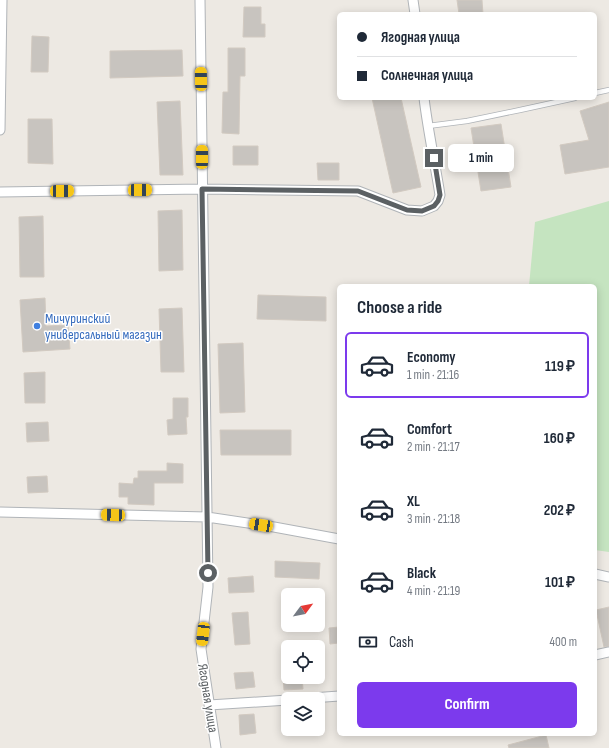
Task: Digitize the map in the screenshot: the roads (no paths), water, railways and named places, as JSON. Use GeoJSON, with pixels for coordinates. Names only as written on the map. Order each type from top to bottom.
{"type":"FeatureCollection","features":[{"type":"Feature","properties":{"kind":"street"},"geometry":{"type":"LineString","coordinates":[[0,130],[2,0]]}},
{"type":"Feature","properties":{"kind":"street","name":"Ягодная улица"},"geometry":{"type":"LineString","coordinates":[[200,0],[208,587],[201,649],[216,748]]}},
{"type":"Feature","properties":{"kind":"street"},"geometry":{"type":"LineString","coordinates":[[413,0],[415,12]]}},
{"type":"Feature","properties":{"kind":"street"},"geometry":{"type":"LineString","coordinates":[[0,192],[202,189],[358,191],[407,210],[422,211],[434,206],[440,195],[424,100]]}},
{"type":"Feature","properties":{"kind":"street"},"geometry":{"type":"LineString","coordinates":[[0,512],[207,517],[337,539]]}},
{"type":"Feature","properties":{"kind":"street"},"geometry":{"type":"LineString","coordinates":[[597,574],[609,577]]}},
{"type":"Feature","properties":{"kind":"street"},"geometry":{"type":"LineString","coordinates":[[597,655],[609,652]]}},
{"type":"Feature","properties":{"kind":"street"},"geometry":{"type":"LineString","coordinates":[[325,697],[337,696]]}},
{"type":"Feature","properties":{"kind":"street"},"geometry":{"type":"LineString","coordinates":[[209,705],[281,700]]}},
{"type":"Feature","properties":{"kind":"lane"},"geometry":{"type":"LineString","coordinates":[[597,93],[609,90]]}},
{"type":"Feature","properties":{"kind":"lane"},"geometry":{"type":"LineString","coordinates":[[428,126],[467,121],[566,100]]}},
{"type":"Feature","properties":{"kind":"place","name":"Мичуринский универсальный магазин"},"geometry":{"type":"Point","coordinates":[37,326]}}]}
